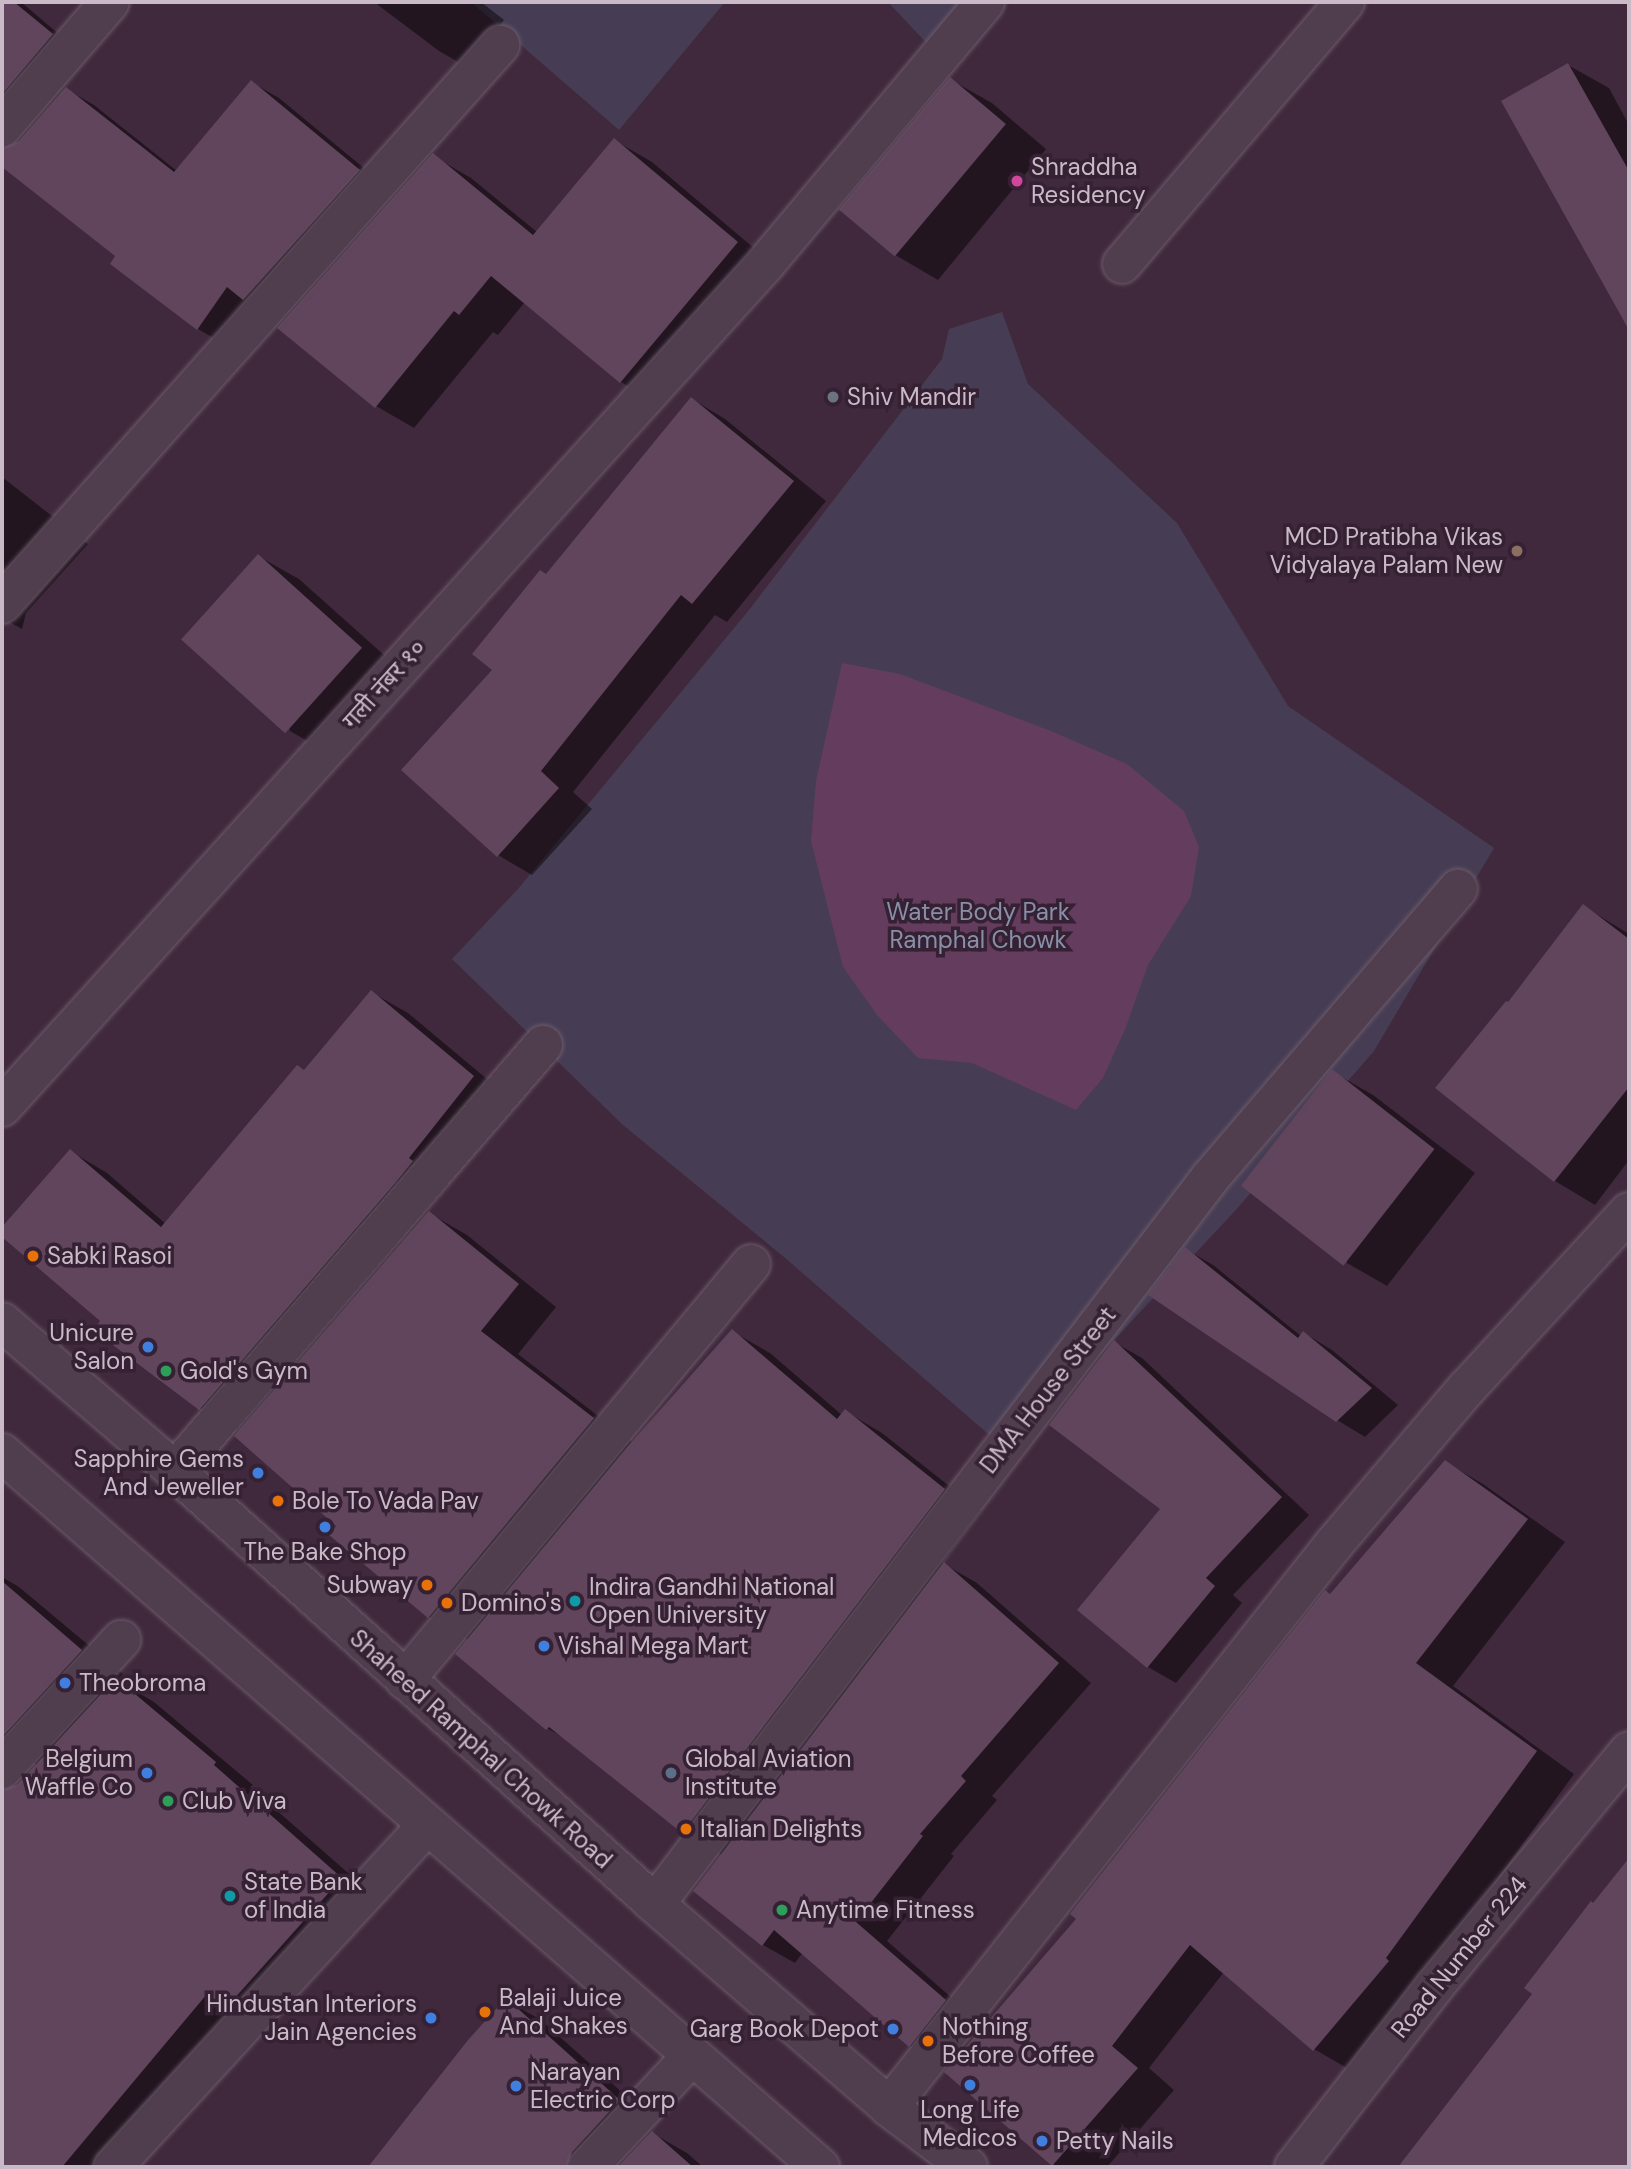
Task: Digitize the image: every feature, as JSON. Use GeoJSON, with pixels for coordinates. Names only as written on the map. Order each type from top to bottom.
{"type":"FeatureCollection","features":[{"type":"Feature","properties":{"kind":"street"},"geometry":{"type":"LineString","coordinates":[[2,127],[110,2]]}},
{"type":"Feature","properties":{"kind":"street","name":"गली नंबर १०"},"geometry":{"type":"LineString","coordinates":[[2,1107],[767,262],[985,2]]}},
{"type":"Feature","properties":{"kind":"street"},"geometry":{"type":"LineString","coordinates":[[1122,264],[1345,2]]}},
{"type":"Feature","properties":{"kind":"street"},"geometry":{"type":"LineString","coordinates":[[2,604],[500,45]]}},
{"type":"Feature","properties":{"kind":"street","name":"DMA House Street"},"geometry":{"type":"LineString","coordinates":[[655,1904],[1210,1178],[1458,889]]}},
{"type":"Feature","properties":{"kind":"street"},"geometry":{"type":"LineString","coordinates":[[174,1471],[543,1045]]}},
{"type":"Feature","properties":{"kind":"street"},"geometry":{"type":"LineString","coordinates":[[889,2107],[1334,1544],[1467,1388],[1629,1212]]}},
{"type":"Feature","properties":{"kind":"street"},"geometry":{"type":"LineString","coordinates":[[405,1680],[751,1264]]}},
{"type":"Feature","properties":{"kind":"street","name":"Shaheed Ramphal Chowk Road"},"geometry":{"type":"LineString","coordinates":[[2,1322],[174,1471],[655,1904],[889,2107],[968,2167]]}},
{"type":"Feature","properties":{"kind":"street"},"geometry":{"type":"LineString","coordinates":[[9,1473],[428,1825],[820,2167]]}},
{"type":"Feature","properties":{"kind":"street"},"geometry":{"type":"LineString","coordinates":[[2,1769],[121,1640]]}},
{"type":"Feature","properties":{"kind":"street","name":"Road Number 224"},"geometry":{"type":"LineString","coordinates":[[1294,2167],[1434,1987],[1629,1751]]}},
{"type":"Feature","properties":{"kind":"street"},"geometry":{"type":"LineString","coordinates":[[113,2167],[428,1825]]}},
{"type":"Feature","properties":{"kind":"street"},"geometry":{"type":"LineString","coordinates":[[588,2167],[692,2056]]}},
{"type":"Feature","properties":{"kind":"green space"},"geometry":{"type":"Polygon","coordinates":[[[471,2],[725,2],[619,130],[471,2]]]}},
{"type":"Feature","properties":{"kind":"green space"},"geometry":{"type":"Polygon","coordinates":[[[888,2],[1003,2],[948,66],[888,2]]]}},
{"type":"Feature","properties":{"kind":"green space","name":"Water Body Park Ramphal Chowk"},"geometry":{"type":"Polygon","coordinates":[[[1002,312],[1028,384],[1177,523],[1288,706],[1494,848],[1374,1051],[1234,1212],[1009,1452],[784,1257],[623,1125],[452,959],[518,889],[749,610],[942,359],[949,329],[1002,312]]]}},
{"type":"Feature","properties":{"kind":"shaded area"},"geometry":{"type":"Polygon","coordinates":[[[842,663],[900,674],[1051,731],[1127,764],[1184,811],[1199,847],[1191,896],[1148,965],[1126,1027],[1103,1078],[1076,1110],[972,1063],[918,1058],[877,1015],[843,967],[811,841],[816,781],[842,663]]]}},
{"type":"Feature","properties":{"kind":"building"},"geometry":{"type":"Polygon","coordinates":[[[2,2],[14,2],[53,34],[2,94],[2,2]]]}},
{"type":"Feature","properties":{"kind":"building"},"geometry":{"type":"Polygon","coordinates":[[[1568,63],[1629,171],[1629,330],[1501,101],[1568,63]]]}},
{"type":"Feature","properties":{"kind":"building"},"geometry":{"type":"Polygon","coordinates":[[[950,77],[1006,124],[895,256],[839,210],[950,77]]]}},
{"type":"Feature","properties":{"kind":"building"},"geometry":{"type":"Polygon","coordinates":[[[251,80],[360,170],[243,300],[227,287],[197,330],[110,264],[115,256],[2,167],[2,148],[19,141],[66,87],[174,172],[251,80]]]}},
{"type":"Feature","properties":{"kind":"building"},"geometry":{"type":"Polygon","coordinates":[[[614,138],[738,242],[620,383],[491,276],[459,315],[454,311],[375,408],[277,328],[433,153],[533,235],[614,138]]]}},
{"type":"Feature","properties":{"kind":"building"},"geometry":{"type":"Polygon","coordinates":[[[691,397],[794,481],[692,604],[681,595],[541,771],[559,788],[497,857],[401,770],[492,670],[472,654],[540,570],[546,574],[691,397]]]}},
{"type":"Feature","properties":{"kind":"building"},"geometry":{"type":"Polygon","coordinates":[[[258,554],[362,648],[285,733],[181,639],[258,554]]]}},
{"type":"Feature","properties":{"kind":"building"},"geometry":{"type":"Polygon","coordinates":[[[1583,904],[1629,939],[1629,1087],[1554,1182],[1435,1088],[1506,1001],[1508,1002],[1583,904]]]}},
{"type":"Feature","properties":{"kind":"building"},"geometry":{"type":"Polygon","coordinates":[[[371,990],[474,1076],[409,1158],[413,1161],[395,1183],[199,1410],[93,1330],[100,1321],[2,1237],[2,1227],[70,1149],[161,1227],[297,1065],[304,1070],[371,990]]]}},
{"type":"Feature","properties":{"kind":"building"},"geometry":{"type":"Polygon","coordinates":[[[1332,1069],[1434,1149],[1343,1266],[1241,1186],[1332,1069]]]}},
{"type":"Feature","properties":{"kind":"building"},"geometry":{"type":"Polygon","coordinates":[[[429,1211],[519,1284],[481,1331],[594,1418],[428,1618],[329,1535],[336,1526],[234,1436],[429,1211]]]}},
{"type":"Feature","properties":{"kind":"building"},"geometry":{"type":"Polygon","coordinates":[[[1185,1247],[1298,1338],[1303,1331],[1372,1388],[1336,1422],[1148,1295],[1185,1247]]]}},
{"type":"Feature","properties":{"kind":"building"},"geometry":{"type":"Polygon","coordinates":[[[732,1329],[837,1419],[845,1409],[945,1489],[682,1833],[549,1727],[546,1730],[455,1654],[629,1445],[732,1329]]]}},
{"type":"Feature","properties":{"kind":"building"},"geometry":{"type":"Polygon","coordinates":[[[1114,1340],[1282,1497],[1206,1578],[1215,1586],[1147,1668],[1077,1610],[1160,1509],[1049,1425],[1114,1340]]]}},
{"type":"Feature","properties":{"kind":"building"},"geometry":{"type":"Polygon","coordinates":[[[1445,1460],[1528,1519],[1416,1663],[1537,1751],[1386,1958],[1389,1961],[1313,2051],[1190,1945],[1112,2046],[1138,2068],[1052,2166],[944,2072],[1076,1919],[1070,1914],[1325,1590],[1330,1594],[1445,1460]]]}},
{"type":"Feature","properties":{"kind":"building"},"geometry":{"type":"Polygon","coordinates":[[[944,1562],[1059,1663],[961,1776],[966,1781],[920,1834],[923,1836],[856,1922],[946,2000],[909,2047],[774,1930],[762,1946],[693,1891],[944,1562]]]}},
{"type":"Feature","properties":{"kind":"building"},"geometry":{"type":"Polygon","coordinates":[[[2,1581],[82,1650],[2,1737],[2,1581]]]}},
{"type":"Feature","properties":{"kind":"building"},"geometry":{"type":"Polygon","coordinates":[[[116,1678],[216,1762],[214,1765],[342,1878],[224,2010],[207,1994],[62,2167],[2,2167],[2,1790],[18,1784],[116,1678]]]}},
{"type":"Feature","properties":{"kind":"building"},"geometry":{"type":"Polygon","coordinates":[[[1629,1858],[1629,2167],[1398,2167],[1532,1994],[1524,1988],[1591,1901],[1593,1903],[1629,1858]]]}},
{"type":"Feature","properties":{"kind":"building"},"geometry":{"type":"Polygon","coordinates":[[[506,1998],[620,2100],[572,2152],[567,2167],[368,2167],[468,2040],[506,1998]]]}},
{"type":"Feature","properties":{"kind":"building"},"geometry":{"type":"Polygon","coordinates":[[[652,2131],[693,2167],[618,2167],[652,2131]]]}},
{"type":"Feature","properties":{"kind":"place","name":"Shraddha Residency"},"geometry":{"type":"Point","coordinates":[1017,181]}},
{"type":"Feature","properties":{"kind":"place","name":"Shiv Mandir"},"geometry":{"type":"Point","coordinates":[833,397]}},
{"type":"Feature","properties":{"kind":"place","name":"MCD Pratibha Vikas Vidyalaya Palam New"},"geometry":{"type":"Point","coordinates":[1517,551]}},
{"type":"Feature","properties":{"kind":"place","name":"Sabki Rasoi"},"geometry":{"type":"Point","coordinates":[33,1256]}},
{"type":"Feature","properties":{"kind":"place","name":"Unicure Salon"},"geometry":{"type":"Point","coordinates":[148,1347]}},
{"type":"Feature","properties":{"kind":"place","name":"Gold's Gym"},"geometry":{"type":"Point","coordinates":[166,1371]}},
{"type":"Feature","properties":{"kind":"place","name":"Sapphire Gems And Jeweller"},"geometry":{"type":"Point","coordinates":[258,1473]}},
{"type":"Feature","properties":{"kind":"place","name":"Bole To Vada Pav"},"geometry":{"type":"Point","coordinates":[278,1501]}},
{"type":"Feature","properties":{"kind":"place","name":"The Bake Shop"},"geometry":{"type":"Point","coordinates":[325,1527]}},
{"type":"Feature","properties":{"kind":"place","name":"Subway"},"geometry":{"type":"Point","coordinates":[427,1585]}},
{"type":"Feature","properties":{"kind":"place","name":"Indira Gandhi National Open University"},"geometry":{"type":"Point","coordinates":[575,1601]}},
{"type":"Feature","properties":{"kind":"place","name":"Domino's"},"geometry":{"type":"Point","coordinates":[447,1603]}},
{"type":"Feature","properties":{"kind":"place","name":"Vishal Mega Mart"},"geometry":{"type":"Point","coordinates":[544,1646]}},
{"type":"Feature","properties":{"kind":"place","name":"Theobroma"},"geometry":{"type":"Point","coordinates":[65,1683]}},
{"type":"Feature","properties":{"kind":"place","name":"Belgium Waffle Co"},"geometry":{"type":"Point","coordinates":[147,1773]}},
{"type":"Feature","properties":{"kind":"place","name":"Global Aviation Institute"},"geometry":{"type":"Point","coordinates":[671,1773]}},
{"type":"Feature","properties":{"kind":"place","name":"Club Viva"},"geometry":{"type":"Point","coordinates":[168,1801]}},
{"type":"Feature","properties":{"kind":"place","name":"Italian Delights"},"geometry":{"type":"Point","coordinates":[686,1829]}},
{"type":"Feature","properties":{"kind":"place","name":"State Bank of India"},"geometry":{"type":"Point","coordinates":[230,1896]}},
{"type":"Feature","properties":{"kind":"place","name":"Anytime Fitness"},"geometry":{"type":"Point","coordinates":[782,1910]}},
{"type":"Feature","properties":{"kind":"place","name":"Balaji Juice And Shakes"},"geometry":{"type":"Point","coordinates":[485,2012]}},
{"type":"Feature","properties":{"kind":"place","name":"Hindustan Interiors Jain Agencies"},"geometry":{"type":"Point","coordinates":[431,2018]}},
{"type":"Feature","properties":{"kind":"place","name":"Garg Book Depot"},"geometry":{"type":"Point","coordinates":[893,2029]}},
{"type":"Feature","properties":{"kind":"place","name":"Nothing Before Coffee"},"geometry":{"type":"Point","coordinates":[928,2041]}},
{"type":"Feature","properties":{"kind":"place","name":"Long Life Medicos"},"geometry":{"type":"Point","coordinates":[970,2085]}},
{"type":"Feature","properties":{"kind":"place","name":"Narayan Electric Corp"},"geometry":{"type":"Point","coordinates":[516,2086]}},
{"type":"Feature","properties":{"kind":"place","name":"Petty Nails"},"geometry":{"type":"Point","coordinates":[1042,2141]}}]}
